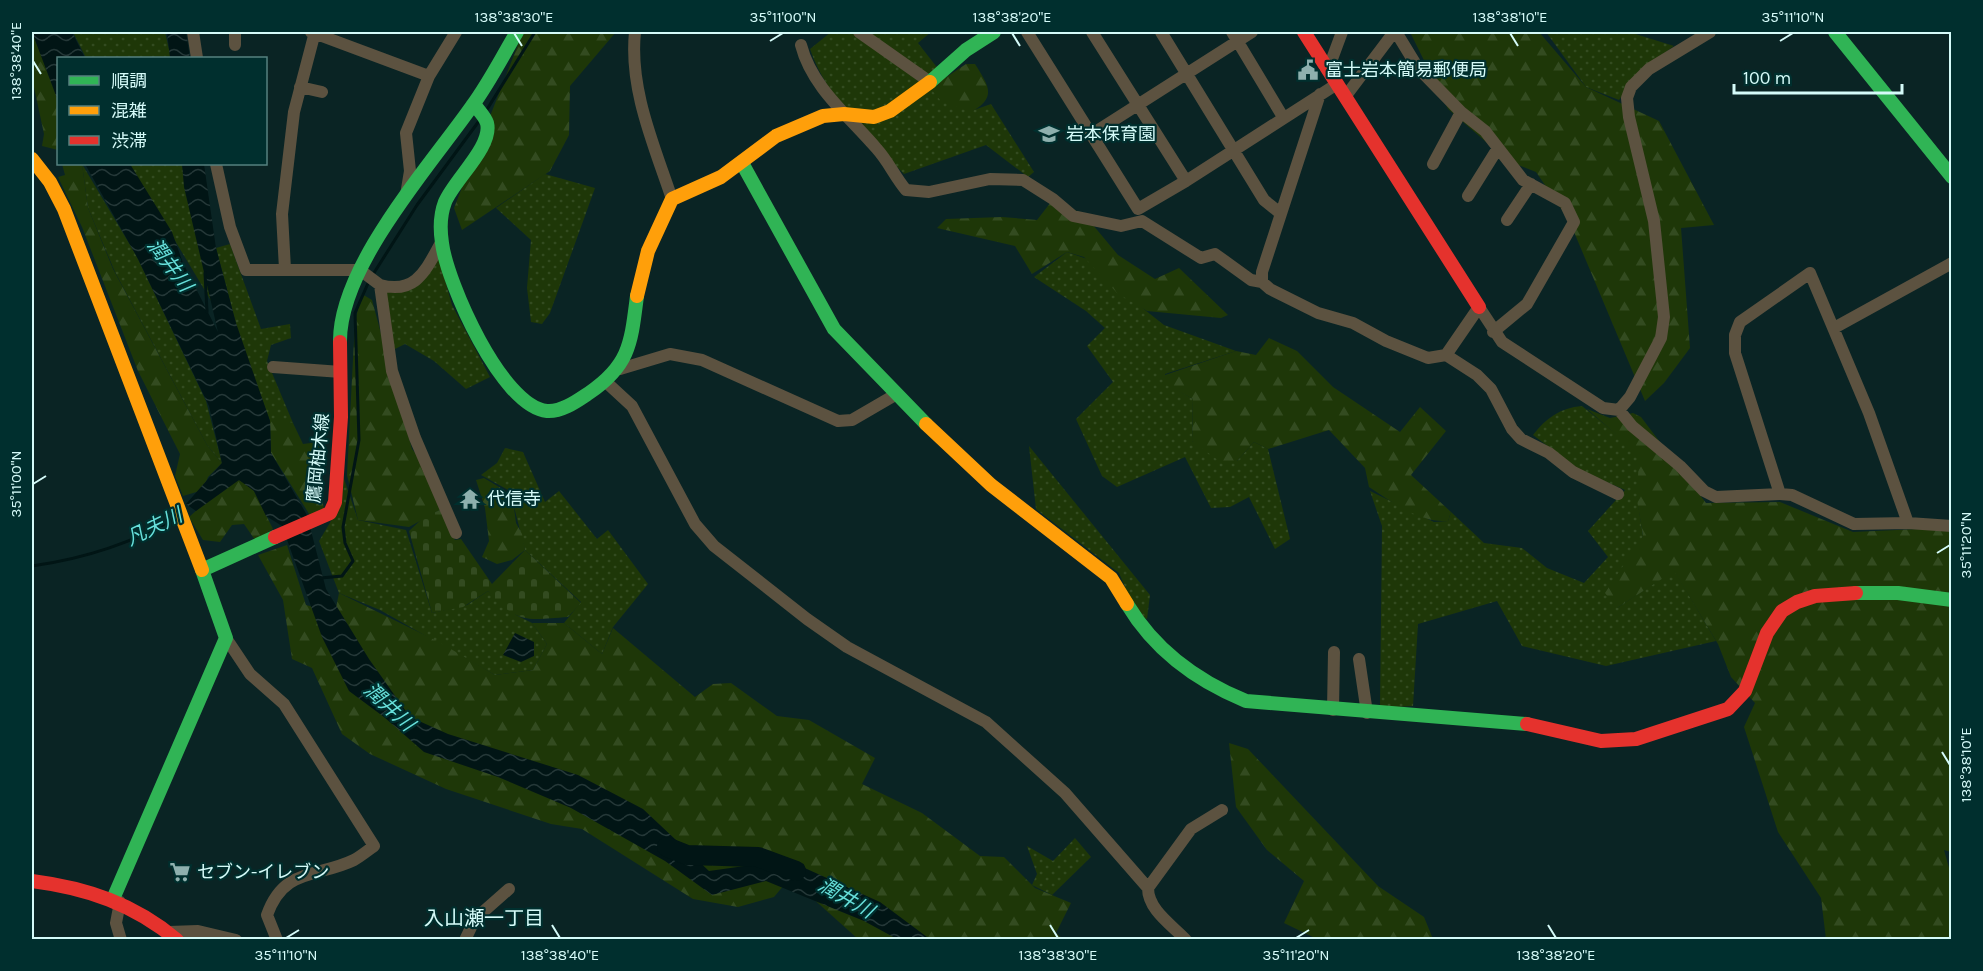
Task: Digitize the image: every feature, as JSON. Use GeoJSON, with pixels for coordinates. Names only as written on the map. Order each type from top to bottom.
{"type":"FeatureCollection","features":[{"type":"Feature","properties":{"kind":"street"},"geometry":{"type":"LineString","coordinates":[[193,32],[197,57]]}},
{"type":"Feature","properties":{"kind":"street"},"geometry":{"type":"LineString","coordinates":[[235,32],[235,45]]}},
{"type":"Feature","properties":{"kind":"street"},"geometry":{"type":"LineString","coordinates":[[285,270],[282,214],[294,112],[314,32],[429,76]]}},
{"type":"Feature","properties":{"kind":"street"},"geometry":{"type":"LineString","coordinates":[[405,199],[410,171],[406,133],[429,76],[456,32]]}},
{"type":"Feature","properties":{"kind":"street","name":"鷹岡柚木線"},"geometry":{"type":"LineString","coordinates":[[202,570],[261,542],[327,517],[335,502],[341,417],[340,328],[344,305],[360,270],[405,199],[474,104],[517,32]]}},
{"type":"Feature","properties":{"kind":"street"},"geometry":{"type":"LineString","coordinates":[[474,104],[487,121],[488,130],[443,206],[442,241],[457,295],[509,387],[535,408],[558,410],[606,382],[620,369],[630,346],[645,260],[672,199],[642,107],[634,73],[635,32]]}},
{"type":"Feature","properties":{"kind":"street"},"geometry":{"type":"LineString","coordinates":[[859,32],[930,82]]}},
{"type":"Feature","properties":{"kind":"street"},"geometry":{"type":"LineString","coordinates":[[672,199],[721,177],[776,135],[823,116],[844,114],[874,117],[890,111],[930,82],[966,50],[994,32]]}},
{"type":"Feature","properties":{"kind":"street"},"geometry":{"type":"LineString","coordinates":[[1027,32],[1138,209],[1186,181],[1337,84]]}},
{"type":"Feature","properties":{"kind":"street"},"geometry":{"type":"LineString","coordinates":[[1092,32],[1186,181]]}},
{"type":"Feature","properties":{"kind":"street"},"geometry":{"type":"LineString","coordinates":[[1161,32],[1235,149],[1264,200],[1280,213]]}},
{"type":"Feature","properties":{"kind":"street"},"geometry":{"type":"LineString","coordinates":[[1092,134],[1187,73],[1234,36],[1252,32]]}},
{"type":"Feature","properties":{"kind":"street"},"geometry":{"type":"LineString","coordinates":[[1304,32],[1493,332],[1502,342],[1603,408],[1619,410],[1632,426],[1680,466],[1704,491],[1716,497],[1792,495],[1854,524],[1908,523],[1952,526]]}},
{"type":"Feature","properties":{"kind":"street"},"geometry":{"type":"LineString","coordinates":[[1326,66],[1332,59],[1342,32]]}},
{"type":"Feature","properties":{"kind":"street"},"geometry":{"type":"LineString","coordinates":[[1345,97],[1395,32],[1418,68],[1461,112],[1485,131],[1523,180],[1565,203],[1574,222],[1527,304],[1493,332]]}},
{"type":"Feature","properties":{"kind":"street"},"geometry":{"type":"LineString","coordinates":[[1619,410],[1630,397],[1661,338],[1664,317],[1654,221],[1627,98],[1631,87],[1649,69],[1710,32]]}},
{"type":"Feature","properties":{"kind":"street"},"geometry":{"type":"LineString","coordinates":[[1835,32],[1952,177]]}},
{"type":"Feature","properties":{"kind":"street"},"geometry":{"type":"LineString","coordinates":[[1234,36],[1283,117]]}},
{"type":"Feature","properties":{"kind":"street"},"geometry":{"type":"LineString","coordinates":[[801,45],[805,59],[814,75],[844,114],[879,150],[906,190],[929,192],[990,180],[1023,180],[1073,216],[1121,226],[1142,221],[1201,258],[1215,254],[1251,280],[1262,282],[1270,289],[1318,313],[1353,323],[1386,341],[1428,358],[1446,355],[1477,375],[1491,389],[1512,429],[1521,439],[1549,453],[1573,472],[1618,494]]}},
{"type":"Feature","properties":{"kind":"street"},"geometry":{"type":"LineString","coordinates":[[300,87],[322,92]]}},
{"type":"Feature","properties":{"kind":"street"},"geometry":{"type":"LineString","coordinates":[[1262,282],[1262,272],[1280,213],[1320,94]]}},
{"type":"Feature","properties":{"kind":"street"},"geometry":{"type":"LineString","coordinates":[[1433,164],[1461,112]]}},
{"type":"Feature","properties":{"kind":"street"},"geometry":{"type":"LineString","coordinates":[[1468,196],[1498,148]]}},
{"type":"Feature","properties":{"kind":"street"},"geometry":{"type":"LineString","coordinates":[[32,159],[50,182],[64,209],[226,638],[250,675],[284,704],[374,846],[353,860],[304,874],[285,885],[271,904],[267,915],[277,939]]}},
{"type":"Feature","properties":{"kind":"street"},"geometry":{"type":"LineString","coordinates":[[742,163],[834,328],[895,395],[991,485],[1111,578],[1136,619],[1166,654],[1224,692],[1246,701],[1367,713],[1517,722],[1601,741],[1636,739],[1718,713],[1739,701],[1748,688],[1772,623],[1784,608],[1803,599],[1845,593],[1935,596],[1952,600]]}},
{"type":"Feature","properties":{"kind":"street"},"geometry":{"type":"LineString","coordinates":[[216,165],[230,227],[246,270],[360,270],[380,285],[396,290],[419,280],[442,241]]}},
{"type":"Feature","properties":{"kind":"street"},"geometry":{"type":"LineString","coordinates":[[1507,220],[1531,184]]}},
{"type":"Feature","properties":{"kind":"street"},"geometry":{"type":"LineString","coordinates":[[1834,328],[1952,263]]}},
{"type":"Feature","properties":{"kind":"street"},"geometry":{"type":"LineString","coordinates":[[1780,494],[1735,353],[1734,335],[1740,322],[1810,273],[1834,328],[1908,523]]}},
{"type":"Feature","properties":{"kind":"street"},"geometry":{"type":"LineString","coordinates":[[380,285],[392,371],[416,438],[456,533]]}},
{"type":"Feature","properties":{"kind":"street"},"geometry":{"type":"LineString","coordinates":[[1446,355],[1479,307]]}},
{"type":"Feature","properties":{"kind":"street"},"geometry":{"type":"LineString","coordinates":[[620,369],[670,354],[702,360],[838,422],[852,420],[895,395]]}},
{"type":"Feature","properties":{"kind":"street"},"geometry":{"type":"LineString","coordinates":[[273,368],[341,372]]}},
{"type":"Feature","properties":{"kind":"street"},"geometry":{"type":"LineString","coordinates":[[606,382],[632,406],[695,524],[714,546],[807,619],[847,646],[986,722],[1065,793],[1148,888]]}},
{"type":"Feature","properties":{"kind":"street"},"geometry":{"type":"LineString","coordinates":[[121,939],[116,923],[116,900],[226,638]]}},
{"type":"Feature","properties":{"kind":"street"},"geometry":{"type":"LineString","coordinates":[[1333,710],[1334,652]]}},
{"type":"Feature","properties":{"kind":"street"},"geometry":{"type":"LineString","coordinates":[[1359,659],[1367,713]]}},
{"type":"Feature","properties":{"kind":"street"},"geometry":{"type":"LineString","coordinates":[[1186,939],[1154,907],[1148,897],[1148,888],[1191,829],[1222,810]]}},
{"type":"Feature","properties":{"kind":"street"},"geometry":{"type":"LineString","coordinates":[[32,881],[63,885],[116,900],[173,936],[198,931],[236,939]]}},
{"type":"Feature","properties":{"kind":"street"},"geometry":{"type":"LineString","coordinates":[[465,939],[475,919],[509,889]]}},
{"type":"Feature","properties":{"kind":"green space"},"geometry":{"type":"Polygon","coordinates":[[[32,32],[57,94],[57,150],[42,146],[44,134],[32,78],[32,32]]]}},
{"type":"Feature","properties":{"kind":"green space"},"geometry":{"type":"Polygon","coordinates":[[[73,32],[165,32],[171,57],[86,57],[73,32]]]}},
{"type":"Feature","properties":{"kind":"green space"},"geometry":{"type":"Polygon","coordinates":[[[523,32],[616,32],[570,86],[569,135],[550,171],[462,230],[454,208],[523,32]]]}},
{"type":"Feature","properties":{"kind":"green space"},"geometry":{"type":"Polygon","coordinates":[[[831,32],[931,32],[918,43],[971,111],[991,104],[1034,172],[1028,177],[986,145],[904,174],[850,116],[827,85],[810,49],[831,32]]]}},
{"type":"Feature","properties":{"kind":"green space"},"geometry":{"type":"Polygon","coordinates":[[[1410,32],[1539,32],[1586,87],[1659,121],[1714,225],[1681,228],[1690,348],[1664,383],[1645,401],[1569,220],[1536,172],[1508,161],[1448,109],[1410,32]]]}},
{"type":"Feature","properties":{"kind":"green space"},"geometry":{"type":"Polygon","coordinates":[[[1546,32],[1629,32],[1674,46],[1640,71],[1619,100],[1586,87],[1546,32]]]}},
{"type":"Feature","properties":{"kind":"green space"},"geometry":{"type":"Polygon","coordinates":[[[966,64],[975,64],[988,90],[985,101],[971,112],[941,101],[930,88],[966,64]]]}},
{"type":"Feature","properties":{"kind":"green space"},"geometry":{"type":"Polygon","coordinates":[[[62,165],[82,165],[88,208],[113,269],[207,445],[222,463],[208,477],[203,490],[183,496],[175,476],[180,454],[138,371],[82,227],[58,177],[65,175],[62,165]]]}},
{"type":"Feature","properties":{"kind":"green space"},"geometry":{"type":"Polygon","coordinates":[[[82,165],[136,255],[206,401],[222,463],[207,445],[115,272],[88,208],[82,165]]]}},
{"type":"Feature","properties":{"kind":"green space"},"geometry":{"type":"Polygon","coordinates":[[[130,165],[182,165],[216,309],[130,165]]]}},
{"type":"Feature","properties":{"kind":"green space"},"geometry":{"type":"Polygon","coordinates":[[[545,174],[595,188],[550,313],[542,324],[531,322],[527,288],[531,240],[496,208],[545,174]]]}},
{"type":"Feature","properties":{"kind":"green space"},"geometry":{"type":"Polygon","coordinates":[[[1051,202],[1083,213],[1118,255],[1155,279],[1179,268],[1228,315],[1221,318],[1147,311],[1117,293],[1084,257],[1067,252],[1032,274],[1015,246],[937,228],[946,219],[1002,217],[1037,220],[1051,202]]]}},
{"type":"Feature","properties":{"kind":"green space"},"geometry":{"type":"Polygon","coordinates":[[[230,244],[261,329],[290,324],[291,338],[271,345],[267,361],[293,423],[270,421],[240,339],[216,248],[230,244]]]}},
{"type":"Feature","properties":{"kind":"green space"},"geometry":{"type":"Polygon","coordinates":[[[1067,252],[1087,259],[1107,280],[1164,325],[1236,351],[1165,374],[1165,383],[1193,399],[1192,441],[1237,461],[1254,442],[1268,449],[1290,539],[1275,549],[1249,497],[1230,507],[1211,508],[1185,457],[1117,487],[1102,476],[1076,419],[1113,382],[1087,346],[1105,328],[1086,311],[1034,277],[1067,252]]]}},
{"type":"Feature","properties":{"kind":"green space"},"geometry":{"type":"Polygon","coordinates":[[[438,255],[452,305],[490,377],[466,389],[434,361],[405,344],[389,352],[381,291],[406,290],[438,255]]]}},
{"type":"Feature","properties":{"kind":"green space"},"geometry":{"type":"Polygon","coordinates":[[[362,294],[372,300],[412,449],[420,459],[440,510],[409,527],[358,520],[347,475],[355,321],[362,294]]]}},
{"type":"Feature","properties":{"kind":"green space"},"geometry":{"type":"Polygon","coordinates":[[[1269,338],[1297,351],[1333,387],[1400,432],[1420,407],[1446,431],[1411,475],[1451,512],[1448,521],[1427,519],[1417,515],[1369,487],[1365,468],[1329,430],[1268,449],[1254,442],[1237,461],[1226,466],[1192,441],[1193,399],[1163,383],[1165,375],[1236,351],[1256,355],[1269,338]]]}},
{"type":"Feature","properties":{"kind":"green space"},"geometry":{"type":"Polygon","coordinates":[[[1582,406],[1640,453],[1638,504],[1643,536],[1617,608],[1674,570],[1716,641],[1606,666],[1522,646],[1497,601],[1418,624],[1413,706],[1380,708],[1382,526],[1370,491],[1434,522],[1448,521],[1451,512],[1484,543],[1522,548],[1547,568],[1584,583],[1608,557],[1588,531],[1625,490],[1579,470],[1533,435],[1554,415],[1582,406]]]}},
{"type":"Feature","properties":{"kind":"green space"},"geometry":{"type":"Polygon","coordinates":[[[1587,409],[1610,418],[1633,413],[1641,417],[1706,503],[1780,502],[1853,532],[1919,529],[1951,531],[1951,852],[1944,850],[1951,875],[1951,939],[1826,939],[1821,898],[1778,832],[1744,727],[1755,703],[1731,677],[1718,644],[1674,571],[1617,608],[1605,593],[1643,536],[1637,500],[1639,454],[1587,409]]]}},
{"type":"Feature","properties":{"kind":"green space"},"geometry":{"type":"Polygon","coordinates":[[[280,420],[293,423],[303,444],[319,442],[317,474],[324,509],[311,517],[271,453],[270,421],[280,420]]]}},
{"type":"Feature","properties":{"kind":"green space"},"geometry":{"type":"Polygon","coordinates":[[[1029,446],[1150,595],[1147,619],[1137,614],[1119,573],[1036,509],[1029,446]]]}},
{"type":"Feature","properties":{"kind":"green space"},"geometry":{"type":"Polygon","coordinates":[[[505,448],[523,452],[545,502],[559,491],[597,539],[608,530],[648,584],[613,627],[602,654],[564,623],[581,602],[525,550],[510,491],[481,475],[497,463],[505,448]]]}},
{"type":"Feature","properties":{"kind":"green space"},"geometry":{"type":"Polygon","coordinates":[[[342,473],[358,520],[406,530],[432,613],[467,605],[488,591],[516,615],[532,623],[547,644],[533,670],[495,675],[380,610],[339,593],[319,541],[334,516],[342,473]]]}},
{"type":"Feature","properties":{"kind":"green space"},"geometry":{"type":"Polygon","coordinates":[[[484,478],[504,490],[513,500],[516,523],[522,534],[525,550],[512,560],[497,564],[482,557],[489,541],[485,508],[476,480],[484,478]]]}},
{"type":"Feature","properties":{"kind":"green space"},"geometry":{"type":"Polygon","coordinates":[[[239,480],[252,487],[273,529],[255,540],[244,524],[232,525],[220,542],[203,540],[189,517],[222,488],[239,480]]]}},
{"type":"Feature","properties":{"kind":"green space"},"geometry":{"type":"Polygon","coordinates":[[[440,510],[455,540],[461,539],[492,584],[525,550],[581,603],[568,617],[524,618],[507,609],[488,591],[463,607],[432,613],[409,531],[423,518],[440,510]]]}},
{"type":"Feature","properties":{"kind":"green space"},"geometry":{"type":"Polygon","coordinates":[[[287,545],[306,605],[335,613],[339,593],[439,642],[495,675],[533,670],[547,644],[532,623],[564,623],[602,654],[613,628],[695,697],[713,684],[731,683],[777,716],[809,720],[875,758],[862,784],[922,813],[980,856],[1004,857],[1035,888],[1071,903],[1056,933],[1063,939],[858,939],[790,878],[774,897],[738,907],[693,899],[582,829],[551,824],[446,789],[370,754],[342,734],[312,668],[292,659],[283,600],[258,555],[287,545]]]}},
{"type":"Feature","properties":{"kind":"green space"},"geometry":{"type":"Polygon","coordinates":[[[1229,743],[1248,749],[1378,886],[1424,917],[1433,939],[1317,939],[1284,923],[1304,881],[1267,850],[1236,807],[1229,743]]]}},
{"type":"Feature","properties":{"kind":"green space"},"geometry":{"type":"Polygon","coordinates":[[[1075,838],[1091,857],[1052,895],[1032,885],[1037,874],[1027,846],[1053,861],[1075,838]]]}},
{"type":"Feature","properties":{"kind":"water"},"geometry":{"type":"Polygon","coordinates":[[[32,32],[72,32],[84,57],[57,57],[57,98],[32,32]]]}},
{"type":"Feature","properties":{"kind":"water"},"geometry":{"type":"Polygon","coordinates":[[[167,32],[186,32],[190,57],[170,57],[167,32]]]}},
{"type":"Feature","properties":{"kind":"water"},"geometry":{"type":"Polygon","coordinates":[[[86,165],[131,165],[172,232],[183,263],[218,332],[184,187],[182,165],[204,165],[216,248],[236,323],[270,421],[271,453],[307,515],[326,589],[369,659],[410,717],[448,734],[578,775],[643,809],[709,871],[787,860],[880,902],[927,937],[936,939],[897,939],[864,921],[766,881],[712,895],[665,861],[571,808],[498,777],[424,752],[384,717],[349,691],[322,637],[282,526],[266,516],[254,491],[239,480],[196,511],[186,504],[222,463],[209,406],[138,259],[86,165]]]}},
{"type":"Feature","properties":{"kind":"water"},"geometry":{"type":"Polygon","coordinates":[[[515,633],[534,642],[534,656],[521,662],[503,655],[515,633]]]}},
{"type":"Feature","properties":{"kind":"waterway"},"geometry":{"type":"LineString","coordinates":[[486,111],[535,32]]}},
{"type":"Feature","properties":{"kind":"waterway"},"geometry":{"type":"LineString","coordinates":[[372,276],[417,205],[479,121]]}},
{"type":"Feature","properties":{"kind":"waterway"},"geometry":{"type":"LineString","coordinates":[[205,273],[207,312]]}},
{"type":"Feature","properties":{"kind":"waterway"},"geometry":{"type":"LineString","coordinates":[[321,578],[342,576],[353,561],[345,543],[343,527],[359,440],[355,313],[369,281]]}},
{"type":"Feature","properties":{"kind":"waterway","name":"凡夫川"},"geometry":{"type":"LineString","coordinates":[[32,566],[107,549],[143,535],[177,517]]}},
{"type":"Feature","properties":{"kind":"waterway","name":"潤井川"},"geometry":{"type":"LineString","coordinates":[[667,847],[687,855],[758,857],[796,871]]}},
{"type":"Feature","properties":{"kind":"traffic: fast"},"geometry":{"type":"LineString","coordinates":[[340,342],[344,313],[354,282],[370,250],[389,219],[478,97],[517,32]]}},
{"type":"Feature","properties":{"kind":"traffic: fast"},"geometry":{"type":"LineString","coordinates":[[930,82],[966,50],[994,32]]}},
{"type":"Feature","properties":{"kind":"traffic: fast"},"geometry":{"type":"LineString","coordinates":[[1835,32],[1952,177]]}},
{"type":"Feature","properties":{"kind":"traffic: fast"},"geometry":{"type":"LineString","coordinates":[[474,104],[486,120],[487,132],[479,152],[445,202],[441,222],[442,243],[454,286],[466,313],[495,367],[512,389],[530,404],[553,411],[564,408],[603,383],[613,373],[626,352],[633,327],[637,296]]}},
{"type":"Feature","properties":{"kind":"traffic: fast"},"geometry":{"type":"LineString","coordinates":[[742,163],[834,329],[926,424]]}},
{"type":"Feature","properties":{"kind":"traffic: fast"},"geometry":{"type":"LineString","coordinates":[[113,899],[226,638],[202,570],[275,537]]}},
{"type":"Feature","properties":{"kind":"traffic: fast"},"geometry":{"type":"LineString","coordinates":[[1856,593],[1898,593],[1952,600]]}},
{"type":"Feature","properties":{"kind":"traffic: fast"},"geometry":{"type":"LineString","coordinates":[[1127,604],[1150,635],[1178,662],[1211,684],[1246,701],[1527,724]]}},
{"type":"Feature","properties":{"kind":"traffic: slow"},"geometry":{"type":"LineString","coordinates":[[637,296],[648,251],[672,199],[721,177],[776,136],[823,116],[844,114],[874,117],[890,111],[930,82]]}},
{"type":"Feature","properties":{"kind":"traffic: slow"},"geometry":{"type":"LineString","coordinates":[[32,159],[50,182],[64,209],[202,570]]}},
{"type":"Feature","properties":{"kind":"traffic: slow"},"geometry":{"type":"LineString","coordinates":[[926,424],[991,485],[1111,578],[1127,604]]}},
{"type":"Feature","properties":{"kind":"traffic: jam"},"geometry":{"type":"LineString","coordinates":[[1304,32],[1479,307]]}},
{"type":"Feature","properties":{"kind":"traffic: jam"},"geometry":{"type":"LineString","coordinates":[[275,537],[330,513],[335,502],[341,417],[340,342]]}},
{"type":"Feature","properties":{"kind":"traffic: jam"},"geometry":{"type":"LineString","coordinates":[[1527,724],[1601,741],[1636,739],[1728,709],[1745,691],[1767,633],[1782,611],[1797,602],[1815,596],[1856,593]]}},
{"type":"Feature","properties":{"kind":"traffic: jam"},"geometry":{"type":"LineString","coordinates":[[32,881],[91,893],[127,907],[161,927],[177,940]]}},
{"type":"Feature","properties":{"kind":"place","name":"富士岩本簡易郵便局"},"geometry":{"type":"Point","coordinates":[1308,70]}},
{"type":"Feature","properties":{"kind":"place","name":"岩本保育園"},"geometry":{"type":"Point","coordinates":[1049,134]}},
{"type":"Feature","properties":{"kind":"place","name":"代信寺"},"geometry":{"type":"Point","coordinates":[470,499]}},
{"type":"Feature","properties":{"kind":"place","name":"セブン-イレブン"},"geometry":{"type":"Point","coordinates":[180,872]}},
{"type":"Feature","properties":{"kind":"district","name":"入山瀬一丁目"},"geometry":{"type":"Point","coordinates":[484,918]}}]}
